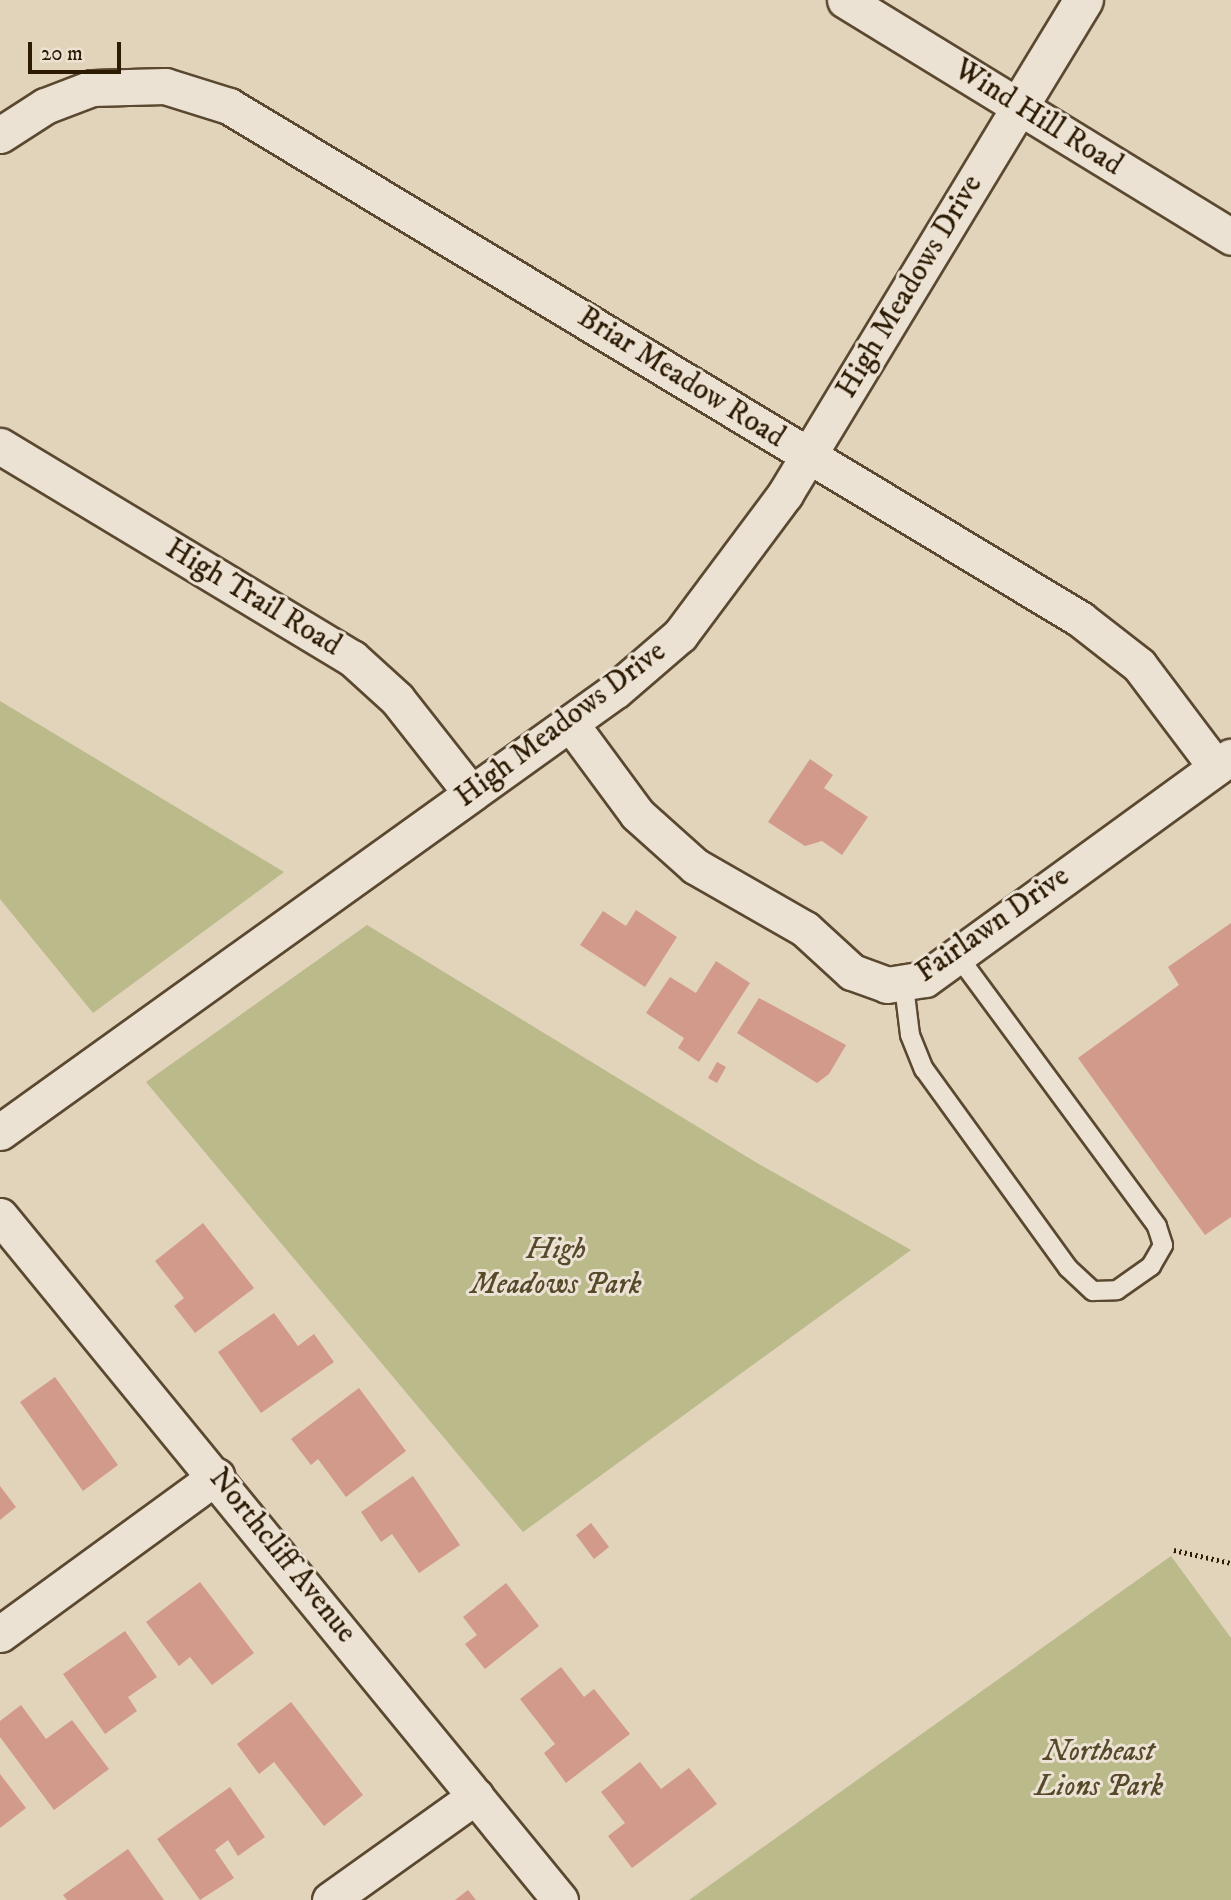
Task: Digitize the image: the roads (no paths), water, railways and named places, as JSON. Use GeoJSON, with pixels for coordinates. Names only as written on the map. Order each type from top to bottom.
{"type":"FeatureCollection","features":[{"type":"Feature","properties":{"kind":"street","name":"Wind Hill Road"},"geometry":{"type":"LineString","coordinates":[[845,0],[1231,237]]}},
{"type":"Feature","properties":{"kind":"street","name":"High Meadows Drive"},"geometry":{"type":"LineString","coordinates":[[0,1132],[570,723],[680,635],[808,456],[1084,0]]}},
{"type":"Feature","properties":{"kind":"street","name":"Briar Meadow Road"},"geometry":{"type":"LineString","coordinates":[[0,135],[45,106],[92,88],[165,86],[229,106],[1114,643],[1159,688],[1224,762]]}},
{"type":"Feature","properties":{"kind":"street","name":"High Trail Road"},"geometry":{"type":"LineString","coordinates":[[0,446],[352,658],[397,699],[471,793]]}},
{"type":"Feature","properties":{"kind":"street","name":"Fairlawn Drive"},"geometry":{"type":"LineString","coordinates":[[570,723],[637,814],[695,866],[806,929],[852,972],[904,986],[958,956],[1224,762]]}},
{"type":"Feature","properties":{"kind":"street","name":"Northcliff Avenue"},"geometry":{"type":"LineString","coordinates":[[0,1216],[217,1476],[560,1900]]}},
{"type":"Feature","properties":{"kind":"street"},"geometry":{"type":"LineString","coordinates":[[0,1634],[217,1476]]}},
{"type":"Feature","properties":{"kind":"street"},"geometry":{"type":"LineString","coordinates":[[330,1900],[476,1796]]}},
{"type":"Feature","properties":{"kind":"lane"},"geometry":{"type":"LineString","coordinates":[[904,986],[910,1035],[924,1069],[1068,1268],[1093,1292],[1117,1290],[1152,1266],[1163,1245],[1157,1226],[958,956]]}},
{"type":"Feature","properties":{"kind":"park label","name":"High Meadows Park"},"geometry":{"type":"Point","coordinates":[556,1267]}},
{"type":"Feature","properties":{"kind":"park label","name":"Northeast Lions Park"},"geometry":{"type":"Point","coordinates":[1099,1769]}}]}
